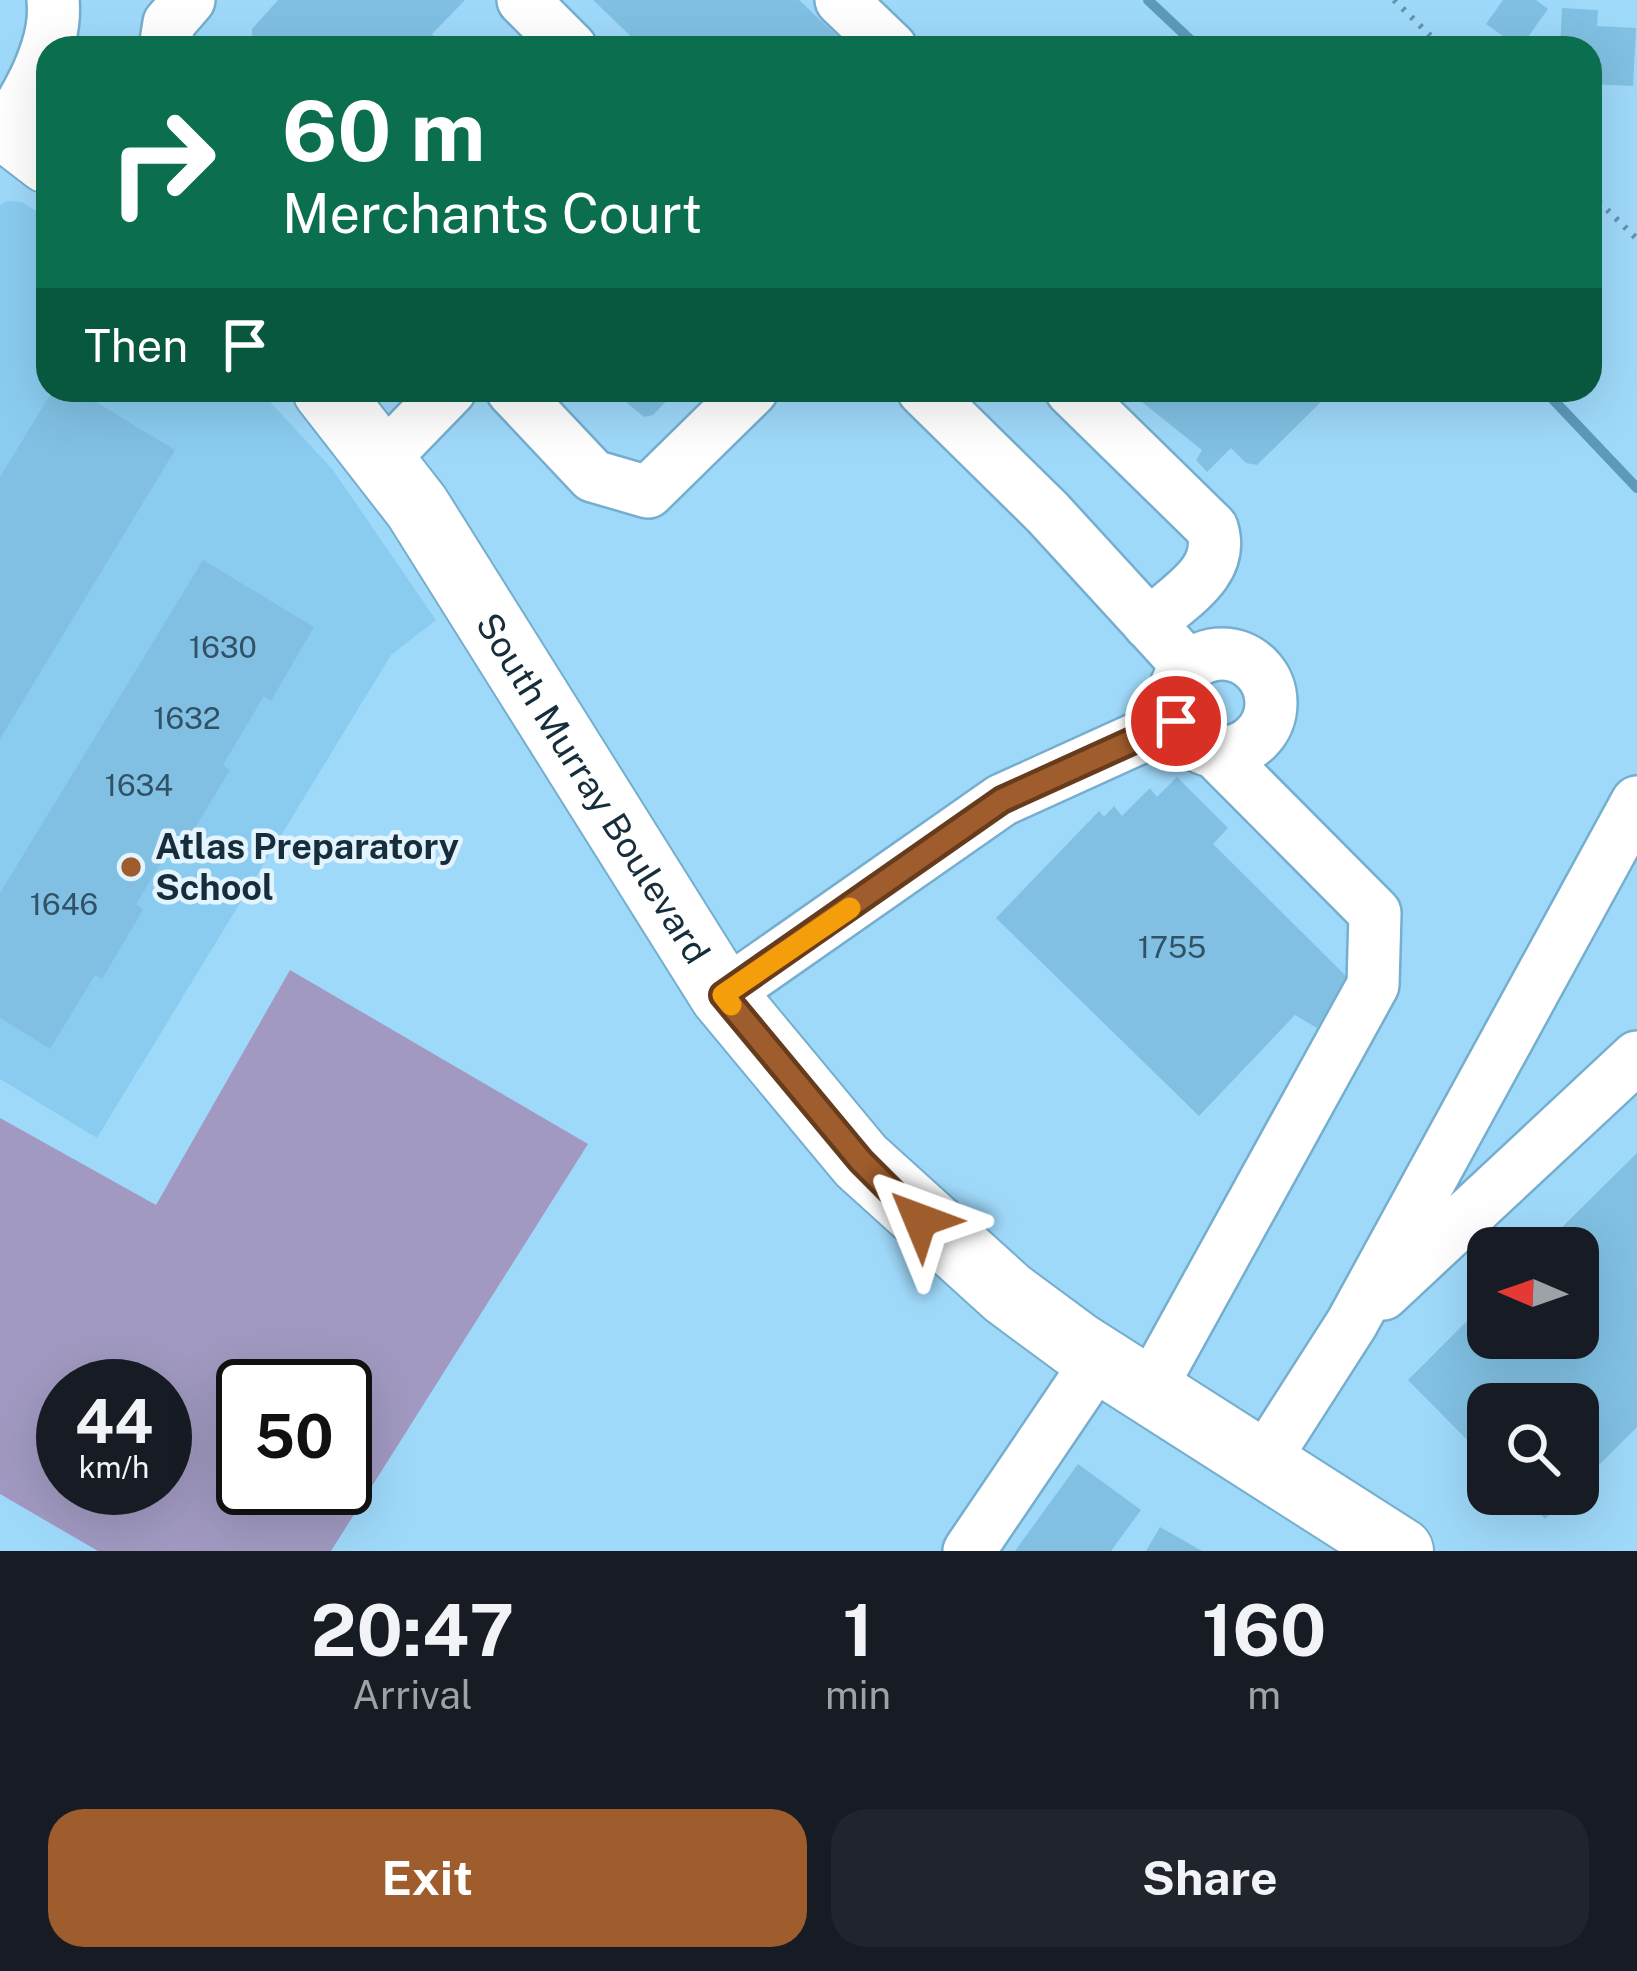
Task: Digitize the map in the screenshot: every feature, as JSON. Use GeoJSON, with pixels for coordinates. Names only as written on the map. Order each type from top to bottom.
{"type":"FeatureCollection","features":[{"type":"Feature","properties":{"kind":"main road","name":"South Murray Boulevard"},"geometry":{"type":"LineString","coordinates":[[336,402],[383,459],[723,995],[861,1161],[920,1220],[1008,1294],[1124,1375],[1400,1551]]}},
{"type":"Feature","properties":{"kind":"street"},"geometry":{"type":"LineString","coordinates":[[50,36],[53,0]]}},
{"type":"Feature","properties":{"kind":"street"},"geometry":{"type":"LineString","coordinates":[[167,36],[169,23],[189,0]]}},
{"type":"Feature","properties":{"kind":"street"},"geometry":{"type":"LineString","coordinates":[[523,0],[559,36]]}},
{"type":"Feature","properties":{"kind":"street"},"geometry":{"type":"LineString","coordinates":[[841,0],[878,36]]}},
{"type":"Feature","properties":{"kind":"street"},"geometry":{"type":"LineString","coordinates":[[11,137],[36,75]]}},
{"type":"Feature","properties":{"kind":"street"},"geometry":{"type":"LineString","coordinates":[[383,459],[438,402]]}},
{"type":"Feature","properties":{"kind":"street"},"geometry":{"type":"LineString","coordinates":[[523,402],[593,476],[648,492],[740,402]]}},
{"type":"Feature","properties":{"kind":"street"},"geometry":{"type":"LineString","coordinates":[[942,402],[1189,667]]}},
{"type":"Feature","properties":{"kind":"street"},"geometry":{"type":"LineString","coordinates":[[1083,402],[1212,528],[1219,550],[1214,565],[1149,624]]}},
{"type":"Feature","properties":{"kind":"street"},"geometry":{"type":"LineString","coordinates":[[970,1551],[1124,1375],[1373,985],[1375,913],[1216,753],[1190,741],[1176,721],[1174,692],[1189,667],[1205,657],[1233,655],[1249,662],[1268,685],[1271,709],[1264,730],[1246,746],[1216,753]]}},
{"type":"Feature","properties":{"kind":"street"},"geometry":{"type":"LineString","coordinates":[[723,995],[1002,800],[1176,721]]}},
{"type":"Feature","properties":{"kind":"street"},"geometry":{"type":"LineString","coordinates":[[1263,1462],[1352,1323],[1637,802]]}},
{"type":"Feature","properties":{"kind":"street"},"geometry":{"type":"LineString","coordinates":[[1352,1323],[1637,1057]]}},
{"type":"Feature","properties":{"kind":"path"},"geometry":{"type":"LineString","coordinates":[[1394,0],[1431,36]]}},
{"type":"Feature","properties":{"kind":"path"},"geometry":{"type":"LineString","coordinates":[[1602,205],[1637,239]]}},
{"type":"Feature","properties":{"kind":"shaded area","name":"Atlas Preparatory School"},"geometry":{"type":"Polygon","coordinates":[[[22,202],[36,211],[36,402],[270,402],[333,470],[436,620],[391,655],[97,1138],[0,1079],[0,205],[22,202]]]}},
{"type":"Feature","properties":{"kind":"shaded area"},"geometry":{"type":"Polygon","coordinates":[[[290,970],[588,1144],[372,1486],[372,1359],[216,1359],[216,1515],[354,1515],[331,1551],[98,1551],[36,1515],[192,1515],[192,1359],[36,1359],[36,1515],[0,1494],[0,1118],[156,1205],[290,970]]]}},
{"type":"Feature","properties":{"kind":"building"},"geometry":{"type":"Polygon","coordinates":[[[278,0],[465,0],[434,36],[252,36],[252,29],[278,0]]]}},
{"type":"Feature","properties":{"kind":"building"},"geometry":{"type":"Polygon","coordinates":[[[593,0],[799,0],[837,36],[630,36],[593,0]]]}},
{"type":"Feature","properties":{"kind":"building"},"geometry":{"type":"Polygon","coordinates":[[[1503,0],[1536,0],[1548,9],[1529,36],[1503,36],[1486,24],[1503,0]]]}},
{"type":"Feature","properties":{"kind":"building"},"geometry":{"type":"Polygon","coordinates":[[[1562,8],[1598,10],[1597,26],[1636,28],[1633,86],[1602,85],[1602,36],[1561,36],[1562,8]]]}},
{"type":"Feature","properties":{"kind":"building"},"geometry":{"type":"Polygon","coordinates":[[[46,402],[96,402],[175,450],[0,739],[0,477],[46,402]]]}},
{"type":"Feature","properties":{"kind":"building"},"geometry":{"type":"Polygon","coordinates":[[[626,402],[665,402],[653,415],[644,417],[626,402]]]}},
{"type":"Feature","properties":{"kind":"building"},"geometry":{"type":"Polygon","coordinates":[[[1142,402],[1321,402],[1257,465],[1246,463],[1231,448],[1207,472],[1196,460],[1202,450],[1142,402]]]}},
{"type":"Feature","properties":{"kind":"building"},"geometry":{"type":"Polygon","coordinates":[[[203,560],[314,627],[271,701],[264,696],[223,765],[230,770],[187,841],[178,836],[136,904],[143,910],[102,979],[95,975],[50,1049],[0,1018],[0,893],[203,560]]]}},
{"type":"Feature","properties":{"kind":"building"},"geometry":{"type":"Polygon","coordinates":[[[1177,777],[1228,828],[1213,844],[1347,977],[1317,1028],[1295,1015],[1199,1116],[996,918],[1099,811],[1104,817],[1114,806],[1122,816],[1150,788],[1157,797],[1177,777]]]}},
{"type":"Feature","properties":{"kind":"building"},"geometry":{"type":"Polygon","coordinates":[[[1637,1153],[1637,1427],[1599,1465],[1599,1383],[1467,1383],[1467,1440],[1408,1380],[1467,1321],[1467,1359],[1599,1359],[1599,1227],[1562,1227],[1637,1153]]]}},
{"type":"Feature","properties":{"kind":"building"},"geometry":{"type":"Polygon","coordinates":[[[1078,1464],[1141,1510],[1111,1551],[1015,1551],[1078,1464]]]}},
{"type":"Feature","properties":{"kind":"building"},"geometry":{"type":"Polygon","coordinates":[[[1160,1527],[1202,1551],[1146,1551],[1160,1527]]]}},
{"type":"Feature","properties":{"kind":"waterway"},"geometry":{"type":"LineString","coordinates":[[1148,0],[1186,36]]}},
{"type":"Feature","properties":{"kind":"waterway"},"geometry":{"type":"LineString","coordinates":[[1555,402],[1637,488]]}},
{"type":"Feature","properties":{"kind":"slow traffic"},"geometry":{"type":"LineString","coordinates":[[731,1005],[723,995],[850,908]]}},
{"type":"Feature","properties":{"kind":"place","name":"Atlas Preparatory School"},"geometry":{"type":"Point","coordinates":[131,867]}},
{"type":"Feature","properties":{"kind":"route"},"geometry":{"type":"LineString","coordinates":[[920,1220],[861,1161],[723,995],[1002,800],[1176,721]]}}]}
